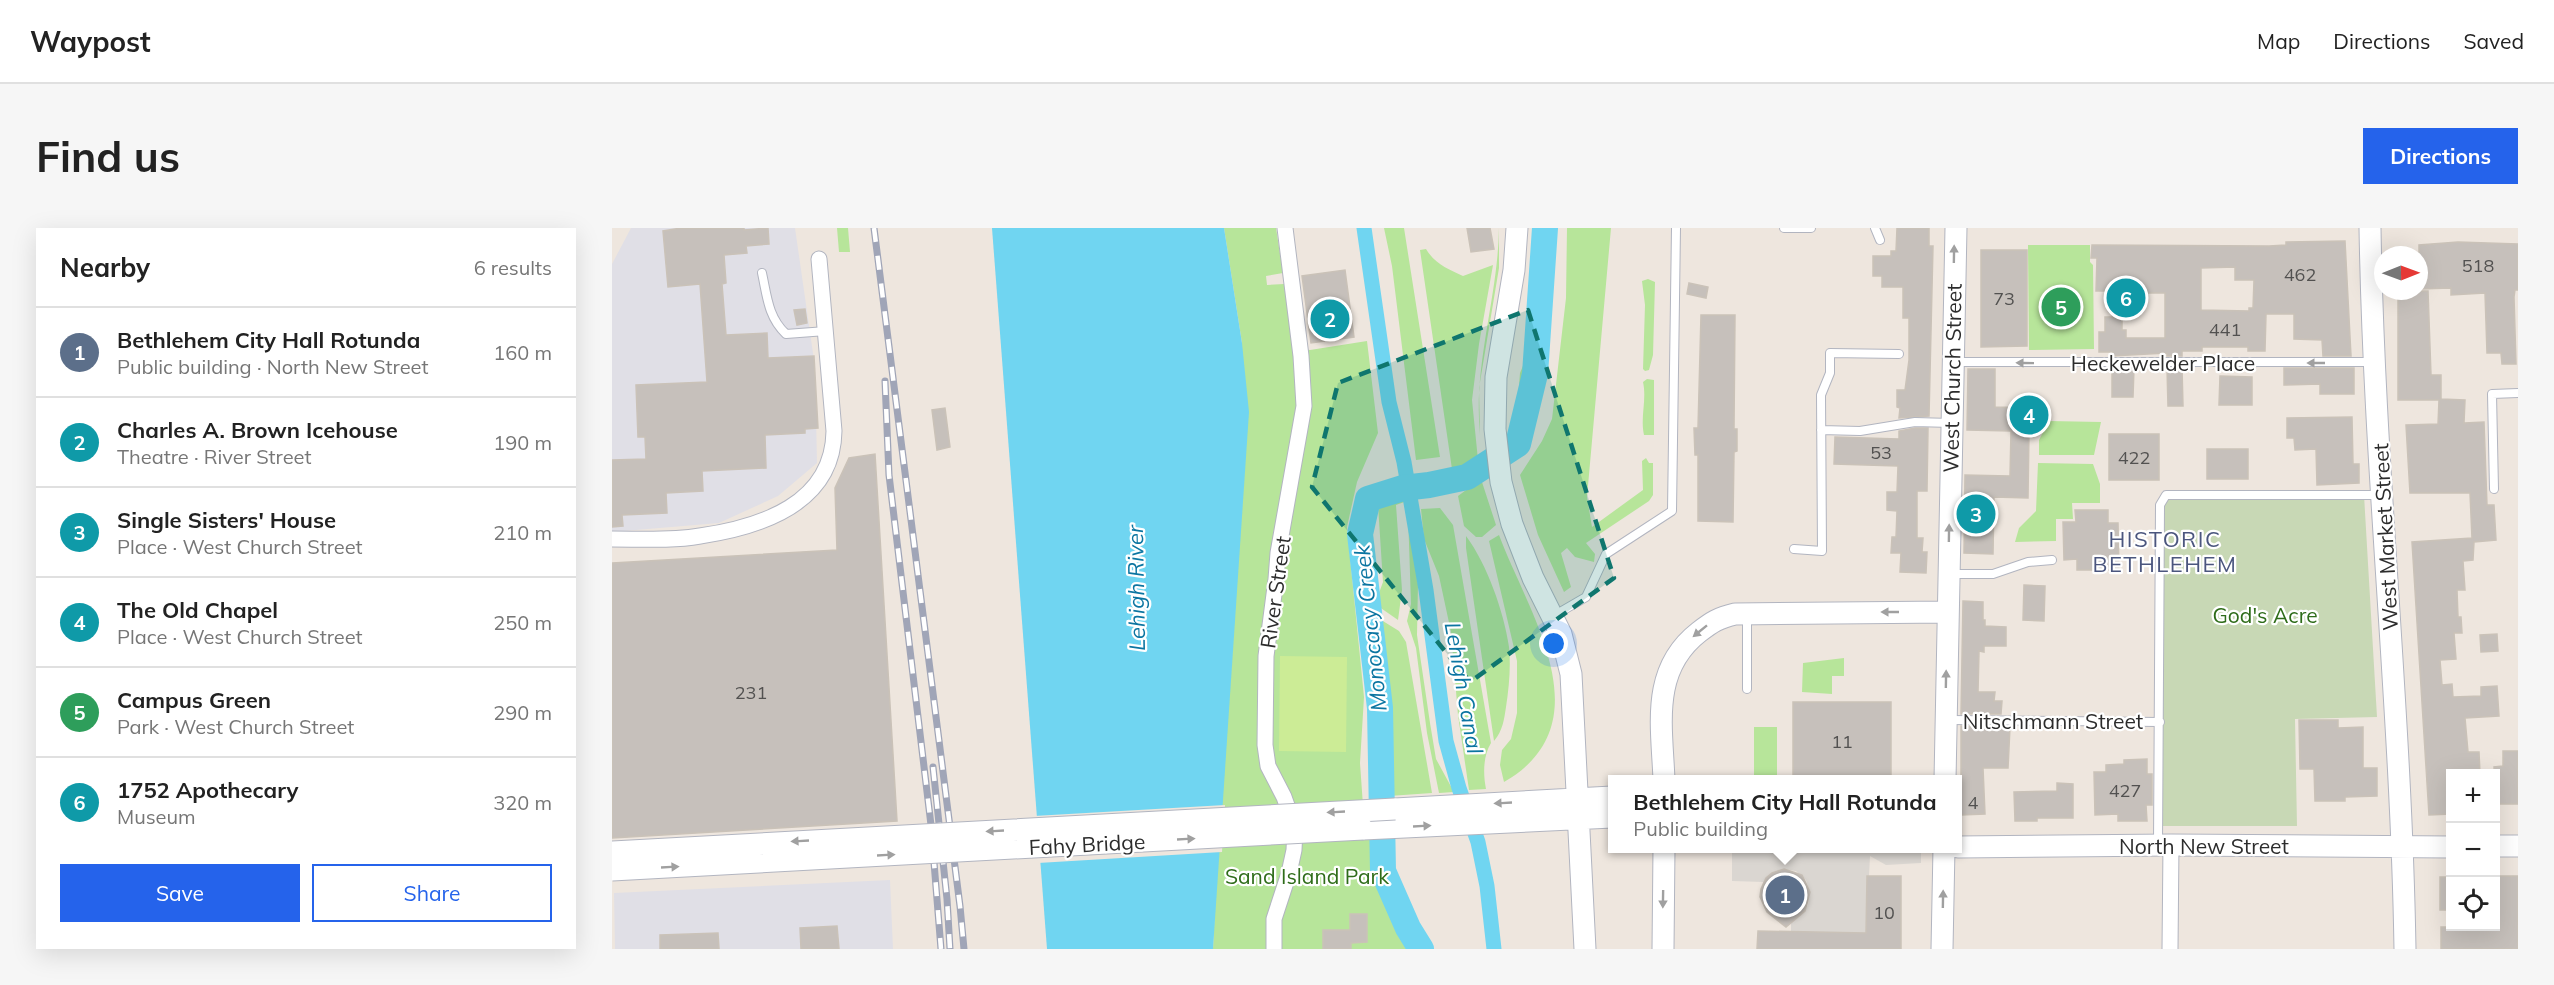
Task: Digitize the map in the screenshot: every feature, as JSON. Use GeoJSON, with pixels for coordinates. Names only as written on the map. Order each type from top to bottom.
{"type":"FeatureCollection","features":[{"type":"Feature","properties":{"kind":"main road"},"geometry":{"type":"LineString","coordinates":[[1517,228],[1514,270],[1497,376],[1495,429],[1501,482],[1512,524],[1529,567],[1561,634],[1571,674],[1571,809],[1585,949]]}},
{"type":"Feature","properties":{"kind":"main road","name":"West Church Street"},"geometry":{"type":"LineString","coordinates":[[1945,775],[1956,228]]}},
{"type":"Feature","properties":{"kind":"main road","name":"West Market Street"},"geometry":{"type":"LineString","coordinates":[[2370,228],[2375,362],[2403,847],[2405,949]]}},
{"type":"Feature","properties":{"kind":"main road"},"geometry":{"type":"LineString","coordinates":[[1664,775],[1662,698],[1665,681],[1672,665],[1686,644],[1717,618],[1747,614],[1948,612]]}},
{"type":"Feature","properties":{"kind":"main road"},"geometry":{"type":"LineString","coordinates":[[1571,809],[1608,797]]}},
{"type":"Feature","properties":{"kind":"main road"},"geometry":{"type":"LineString","coordinates":[[1571,809],[1608,816]]}},
{"type":"Feature","properties":{"kind":"main road","name":"Fahy Bridge"},"geometry":{"type":"LineString","coordinates":[[612,852],[1571,809]]}},
{"type":"Feature","properties":{"kind":"main road","name":"Fahy Bridge"},"geometry":{"type":"LineString","coordinates":[[612,870],[1571,809]]}},
{"type":"Feature","properties":{"kind":"main road","name":"North New Street"},"geometry":{"type":"LineString","coordinates":[[1962,847],[2446,846]]}},
{"type":"Feature","properties":{"kind":"main road"},"geometry":{"type":"LineString","coordinates":[[2500,846],[2518,846]]}},
{"type":"Feature","properties":{"kind":"main road"},"geometry":{"type":"LineString","coordinates":[[1663,949],[1664,853]]}},
{"type":"Feature","properties":{"kind":"main road"},"geometry":{"type":"LineString","coordinates":[[1942,949],[1944,853]]}},
{"type":"Feature","properties":{"kind":"street","name":"River Street"},"geometry":{"type":"LineString","coordinates":[[1274,949],[1274,919],[1289,873],[1294,850],[1295,828],[1284,797],[1268,766],[1265,745],[1266,656],[1278,554],[1304,406],[1302,367],[1285,228]]}},
{"type":"Feature","properties":{"kind":"street"},"geometry":{"type":"LineString","coordinates":[[612,540],[698,537],[749,526],[781,513],[807,494],[827,470],[834,451],[834,430],[819,259]]}},
{"type":"Feature","properties":{"kind":"street"},"geometry":{"type":"LineString","coordinates":[[2165,845],[2170,949]]}},
{"type":"Feature","properties":{"kind":"lane"},"geometry":{"type":"LineString","coordinates":[[1553,615],[1586,597],[1606,554],[1672,511],[1676,228]]}},
{"type":"Feature","properties":{"kind":"lane"},"geometry":{"type":"LineString","coordinates":[[1784,228],[1811,228]]}},
{"type":"Feature","properties":{"kind":"lane"},"geometry":{"type":"LineString","coordinates":[[1875,228],[1880,240]]}},
{"type":"Feature","properties":{"kind":"lane"},"geometry":{"type":"LineString","coordinates":[[762,273],[770,313],[786,334],[826,332]]}},
{"type":"Feature","properties":{"kind":"lane"},"geometry":{"type":"LineString","coordinates":[[1794,549],[1822,551],[1821,395],[1830,373],[1830,353],[1899,354]]}},
{"type":"Feature","properties":{"kind":"lane","name":"Heckewelder Place"},"geometry":{"type":"LineString","coordinates":[[1952,362],[2375,362]]}},
{"type":"Feature","properties":{"kind":"lane"},"geometry":{"type":"LineString","coordinates":[[2494,489],[2492,394],[2518,393]]}},
{"type":"Feature","properties":{"kind":"lane"},"geometry":{"type":"LineString","coordinates":[[1821,430],[1860,431],[1915,422],[1951,423]]}},
{"type":"Feature","properties":{"kind":"lane"},"geometry":{"type":"LineString","coordinates":[[2165,845],[2160,722],[2160,505],[2166,495],[2383,495]]}},
{"type":"Feature","properties":{"kind":"lane"},"geometry":{"type":"LineString","coordinates":[[1948,574],[1992,574],[2028,562],[2052,560]]}},
{"type":"Feature","properties":{"kind":"lane"},"geometry":{"type":"LineString","coordinates":[[1747,614],[1747,689]]}},
{"type":"Feature","properties":{"kind":"lane","name":"Nitschmann Street"},"geometry":{"type":"LineString","coordinates":[[1945,720],[2160,722]]}},
{"type":"Feature","properties":{"kind":"highlighted area"},"geometry":{"type":"Polygon","coordinates":[[[1528,310],[1614,578],[1470,682],[1312,487],[1338,383],[1528,310]]]}},
{"type":"Feature","properties":{"kind":"shaded area"},"geometry":{"type":"Polygon","coordinates":[[[631,228],[795,228],[815,367],[817,463],[778,496],[719,523],[612,532],[612,264],[631,228]]]}},
{"type":"Feature","properties":{"kind":"shaded area"},"geometry":{"type":"Polygon","coordinates":[[[1732,853],[1921,853],[1921,863],[1886,865],[1870,856],[1869,876],[1867,876],[1866,949],[1852,933],[1791,932],[1791,919],[1805,911],[1810,892],[1806,880],[1796,871],[1784,869],[1772,873],[1764,882],[1732,881],[1732,853]]]}},
{"type":"Feature","properties":{"kind":"shaded area"},"geometry":{"type":"Polygon","coordinates":[[[890,880],[893,949],[615,949],[614,893],[890,880]]]}},
{"type":"Feature","properties":{"kind":"green space"},"geometry":{"type":"Polygon","coordinates":[[[837,228],[848,228],[850,252],[839,252],[837,228]]]}},
{"type":"Feature","properties":{"kind":"green space","name":"Sand Island Park"},"geometry":{"type":"Polygon","coordinates":[[[1224,228],[1276,228],[1283,273],[1266,276],[1267,285],[1284,284],[1293,348],[1310,350],[1367,341],[1378,433],[1357,482],[1347,527],[1364,697],[1360,763],[1364,820],[1383,880],[1418,949],[1213,949],[1242,343],[1224,228]]]}},
{"type":"Feature","properties":{"kind":"green space"},"geometry":{"type":"Polygon","coordinates":[[[1384,228],[1404,228],[1440,457],[1416,460],[1392,266],[1384,228]]]}},
{"type":"Feature","properties":{"kind":"green space"},"geometry":{"type":"Polygon","coordinates":[[[1499,228],[1499,268],[1480,383],[1495,280],[1499,228]]]}},
{"type":"Feature","properties":{"kind":"green space"},"geometry":{"type":"Polygon","coordinates":[[[1539,228],[1541,228],[1540,249],[1528,377],[1517,412],[1520,373],[1528,354],[1539,228]]]}},
{"type":"Feature","properties":{"kind":"green space"},"geometry":{"type":"Polygon","coordinates":[[[1567,228],[1611,228],[1587,497],[1592,527],[1643,490],[1642,461],[1646,458],[1649,463],[1653,463],[1653,495],[1649,501],[1586,543],[1595,554],[1594,562],[1575,557],[1567,548],[1561,553],[1571,587],[1564,592],[1538,535],[1520,475],[1542,441],[1552,419],[1566,298],[1567,228]]]}},
{"type":"Feature","properties":{"kind":"green space"},"geometry":{"type":"Polygon","coordinates":[[[2028,245],[2090,245],[2090,262],[2093,265],[2094,349],[2029,350],[2028,245]]]}},
{"type":"Feature","properties":{"kind":"green space"},"geometry":{"type":"Polygon","coordinates":[[[1426,249],[1438,262],[1463,276],[1493,265],[1472,400],[1478,460],[1452,469],[1420,250],[1426,249]]]}},
{"type":"Feature","properties":{"kind":"green space"},"geometry":{"type":"Polygon","coordinates":[[[1648,279],[1655,282],[1653,355],[1649,370],[1645,371],[1643,369],[1645,305],[1642,281],[1648,279]]]}},
{"type":"Feature","properties":{"kind":"green space"},"geometry":{"type":"Polygon","coordinates":[[[1647,379],[1654,380],[1654,435],[1644,435],[1643,428],[1643,382],[1647,379]]]}},
{"type":"Feature","properties":{"kind":"green space"},"geometry":{"type":"Polygon","coordinates":[[[2049,421],[2101,422],[2094,455],[2039,455],[2039,440],[2049,421]]]}},
{"type":"Feature","properties":{"kind":"green space"},"geometry":{"type":"Polygon","coordinates":[[[2038,463],[2093,464],[2100,484],[2100,503],[2072,503],[2073,519],[2056,519],[2056,541],[2015,542],[2019,528],[2036,511],[2038,463]]]}},
{"type":"Feature","properties":{"kind":"green space"},"geometry":{"type":"Polygon","coordinates":[[[1481,479],[1496,525],[1482,537],[1476,537],[1464,526],[1458,496],[1481,479]]]}},
{"type":"Feature","properties":{"kind":"green space"},"geometry":{"type":"Polygon","coordinates":[[[1392,495],[1407,496],[1407,501],[1396,505],[1402,590],[1398,620],[1375,604],[1383,582],[1378,505],[1392,495]]]}},
{"type":"Feature","properties":{"kind":"green space","name":"God's Acre"},"geometry":{"type":"Polygon","coordinates":[[[2166,495],[2364,495],[2377,717],[2295,719],[2297,826],[2159,826],[2160,505],[2166,495]]]}},
{"type":"Feature","properties":{"kind":"green space"},"geometry":{"type":"Polygon","coordinates":[[[1440,508],[1453,525],[1491,743],[1484,765],[1486,789],[1469,790],[1458,715],[1451,632],[1439,576],[1424,539],[1421,509],[1440,508]]]}},
{"type":"Feature","properties":{"kind":"green space"},"geometry":{"type":"Polygon","coordinates":[[[1408,513],[1418,584],[1417,635],[1430,723],[1436,759],[1454,792],[1439,793],[1427,733],[1416,648],[1407,621],[1411,604],[1408,513]]]}},
{"type":"Feature","properties":{"kind":"green space"},"geometry":{"type":"Polygon","coordinates":[[[1499,535],[1540,632],[1551,666],[1555,698],[1550,729],[1534,758],[1504,782],[1500,765],[1502,750],[1511,739],[1517,713],[1517,661],[1489,541],[1499,535]]]}},
{"type":"Feature","properties":{"kind":"green space"},"geometry":{"type":"Polygon","coordinates":[[[1466,536],[1481,560],[1494,589],[1509,647],[1509,677],[1504,721],[1494,741],[1466,548],[1466,536]]]}},
{"type":"Feature","properties":{"kind":"green space"},"geometry":{"type":"Polygon","coordinates":[[[1378,618],[1399,631],[1406,642],[1432,793],[1389,796],[1384,739],[1389,701],[1380,661],[1378,618]]]}},
{"type":"Feature","properties":{"kind":"green space"},"geometry":{"type":"Polygon","coordinates":[[[1280,656],[1347,657],[1346,752],[1279,751],[1280,656]]]}},
{"type":"Feature","properties":{"kind":"green space"},"geometry":{"type":"Polygon","coordinates":[[[1844,658],[1844,676],[1832,676],[1832,694],[1802,692],[1803,663],[1844,658]]]}},
{"type":"Feature","properties":{"kind":"green space"},"geometry":{"type":"Polygon","coordinates":[[[1754,727],[1777,727],[1777,775],[1754,775],[1754,727]]]}},
{"type":"Feature","properties":{"kind":"water","name":"Lehigh River"},"geometry":{"type":"Polygon","coordinates":[[[992,228],[1224,228],[1242,343],[1249,412],[1213,949],[1047,949],[992,228]]]}},
{"type":"Feature","properties":{"kind":"pier"},"geometry":{"type":"Polygon","coordinates":[[[1225,805],[1222,852],[1038,863],[1034,816],[1225,805]]]}},
{"type":"Feature","properties":{"kind":"building"},"geometry":{"type":"Polygon","coordinates":[[[681,228],[744,228],[744,230],[768,228],[769,244],[746,246],[747,253],[724,255],[726,283],[722,284],[726,335],[767,333],[768,358],[814,356],[818,428],[805,429],[805,433],[765,435],[766,468],[702,471],[703,491],[666,493],[667,513],[622,515],[623,526],[612,527],[612,460],[646,459],[645,437],[638,437],[636,385],[707,382],[700,284],[668,287],[663,231],[681,228]]]}},
{"type":"Feature","properties":{"kind":"building"},"geometry":{"type":"Polygon","coordinates":[[[1467,228],[1490,228],[1494,249],[1471,252],[1467,228]]]}},
{"type":"Feature","properties":{"kind":"building"},"geometry":{"type":"Polygon","coordinates":[[[1897,228],[1929,228],[1929,246],[1933,246],[1929,416],[1899,418],[1897,390],[1905,390],[1909,360],[1909,318],[1903,318],[1903,287],[1882,287],[1882,276],[1873,276],[1873,256],[1891,256],[1891,251],[1896,251],[1897,228]]]}},
{"type":"Feature","properties":{"kind":"building"},"geometry":{"type":"Polygon","coordinates":[[[2345,241],[2351,356],[2323,356],[2322,340],[2294,339],[2294,314],[2266,314],[2265,351],[2248,351],[2248,347],[2202,347],[2202,351],[2182,351],[2182,356],[2167,356],[2167,353],[2112,356],[2113,352],[2099,352],[2099,332],[2105,332],[2105,317],[2122,317],[2122,330],[2126,330],[2126,338],[2165,338],[2165,293],[2138,293],[2138,304],[2121,304],[2121,291],[2096,291],[2097,258],[2091,258],[2092,245],[2269,246],[2286,245],[2286,242],[2345,241]],[[2235,267],[2201,268],[2201,310],[2249,311],[2249,308],[2253,308],[2254,280],[2235,280],[2235,267]]]}},
{"type":"Feature","properties":{"kind":"building"},"geometry":{"type":"Polygon","coordinates":[[[2458,242],[2518,244],[2518,290],[2515,290],[2514,297],[2516,364],[2502,364],[2501,353],[2487,353],[2485,293],[2451,295],[2451,288],[2428,289],[2428,246],[2419,245],[2458,242]]]}},
{"type":"Feature","properties":{"kind":"building"},"geometry":{"type":"Polygon","coordinates":[[[1981,250],[2027,250],[2027,346],[1981,347],[1981,250]]]}},
{"type":"Feature","properties":{"kind":"building"},"geometry":{"type":"Polygon","coordinates":[[[1345,270],[1354,337],[1311,343],[1302,276],[1345,270]]]}},
{"type":"Feature","properties":{"kind":"building"},"geometry":{"type":"Polygon","coordinates":[[[1689,283],[1708,287],[1706,298],[1687,294],[1689,283]]]}},
{"type":"Feature","properties":{"kind":"building"},"geometry":{"type":"Polygon","coordinates":[[[2428,291],[2431,375],[2441,375],[2441,399],[2465,400],[2464,423],[2484,422],[2487,505],[2494,505],[2496,540],[2474,542],[2473,560],[2463,561],[2465,590],[2457,590],[2458,617],[2461,617],[2462,633],[2454,633],[2456,659],[2440,660],[2442,685],[2452,684],[2453,697],[2481,696],[2481,687],[2497,686],[2499,716],[2465,718],[2468,752],[2479,752],[2480,769],[2446,769],[2446,814],[2429,815],[2412,542],[2472,538],[2470,493],[2410,493],[2406,425],[2438,424],[2439,400],[2398,400],[2398,300],[2428,300],[2428,291]]]}},
{"type":"Feature","properties":{"kind":"building"},"geometry":{"type":"Polygon","coordinates":[[[805,309],[807,323],[797,325],[794,310],[805,309]]]}},
{"type":"Feature","properties":{"kind":"building"},"geometry":{"type":"Polygon","coordinates":[[[1701,315],[1735,315],[1734,429],[1737,429],[1737,451],[1734,452],[1733,522],[1698,521],[1698,455],[1695,455],[1694,428],[1698,428],[1701,315]]]}},
{"type":"Feature","properties":{"kind":"building"},"geometry":{"type":"Polygon","coordinates":[[[2112,368],[2134,368],[2133,397],[2112,397],[2112,368]]]}},
{"type":"Feature","properties":{"kind":"building"},"geometry":{"type":"Polygon","coordinates":[[[2167,368],[2182,368],[2183,406],[2168,406],[2167,368]]]}},
{"type":"Feature","properties":{"kind":"building"},"geometry":{"type":"Polygon","coordinates":[[[2284,368],[2354,368],[2354,394],[2320,394],[2320,384],[2284,385],[2284,368]]]}},
{"type":"Feature","properties":{"kind":"building"},"geometry":{"type":"Polygon","coordinates":[[[1968,369],[1995,369],[1995,407],[2039,408],[2038,430],[2029,430],[2028,498],[1994,497],[1993,554],[1964,553],[1965,475],[2010,476],[2011,431],[1967,430],[1968,369]]]}},
{"type":"Feature","properties":{"kind":"building"},"geometry":{"type":"Polygon","coordinates":[[[2220,376],[2252,377],[2252,405],[2219,405],[2220,376]]]}},
{"type":"Feature","properties":{"kind":"building"},"geometry":{"type":"Polygon","coordinates":[[[945,408],[950,447],[937,450],[932,410],[945,408]]]}},
{"type":"Feature","properties":{"kind":"building"},"geometry":{"type":"Polygon","coordinates":[[[2352,417],[2353,464],[2359,464],[2359,483],[2317,485],[2316,449],[2295,450],[2294,438],[2287,438],[2287,418],[2352,417]]]}},
{"type":"Feature","properties":{"kind":"building"},"geometry":{"type":"Polygon","coordinates":[[[1928,428],[1927,491],[1917,491],[1917,538],[1923,538],[1922,552],[1927,552],[1926,573],[1900,572],[1901,553],[1891,553],[1892,537],[1896,537],[1897,511],[1887,510],[1887,492],[1897,492],[1898,466],[1834,464],[1835,437],[1899,439],[1899,431],[1928,428]]]}},
{"type":"Feature","properties":{"kind":"building"},"geometry":{"type":"Polygon","coordinates":[[[2109,434],[2159,434],[2159,480],[2109,480],[2109,434]]]}},
{"type":"Feature","properties":{"kind":"building"},"geometry":{"type":"Polygon","coordinates":[[[2207,449],[2248,449],[2248,479],[2207,479],[2207,449]]]}},
{"type":"Feature","properties":{"kind":"building"},"geometry":{"type":"Polygon","coordinates":[[[875,454],[897,821],[612,838],[612,563],[837,550],[835,488],[849,458],[875,454]]]}},
{"type":"Feature","properties":{"kind":"building"},"geometry":{"type":"Polygon","coordinates":[[[2075,510],[2108,510],[2108,523],[2118,523],[2119,570],[2077,570],[2077,559],[2064,560],[2063,522],[2076,522],[2075,510]]]}},
{"type":"Feature","properties":{"kind":"building"},"geometry":{"type":"Polygon","coordinates":[[[2024,585],[2045,586],[2044,621],[2023,620],[2024,585]]]}},
{"type":"Feature","properties":{"kind":"building"},"geometry":{"type":"Polygon","coordinates":[[[1963,601],[1983,602],[1985,626],[2006,627],[2006,646],[1984,646],[1984,652],[1979,651],[1978,692],[1995,692],[1994,701],[2002,701],[2001,714],[1961,714],[1963,601]]]}},
{"type":"Feature","properties":{"kind":"building"},"geometry":{"type":"Polygon","coordinates":[[[2497,634],[2498,651],[2481,652],[2480,635],[2497,634]]]}},
{"type":"Feature","properties":{"kind":"building"},"geometry":{"type":"Polygon","coordinates":[[[1793,702],[1891,702],[1891,775],[1793,775],[1793,702]]]}},
{"type":"Feature","properties":{"kind":"building"},"geometry":{"type":"Polygon","coordinates":[[[2299,720],[2338,720],[2338,728],[2363,727],[2363,768],[2377,768],[2377,796],[2345,797],[2345,801],[2315,801],[2314,769],[2300,769],[2299,720]]]}},
{"type":"Feature","properties":{"kind":"building"},"geometry":{"type":"Polygon","coordinates":[[[1961,726],[2010,727],[2008,768],[1983,768],[1985,814],[1962,815],[1961,726]]]}},
{"type":"Feature","properties":{"kind":"building"},"geometry":{"type":"Polygon","coordinates":[[[2503,751],[2518,751],[2518,804],[2500,804],[2500,769],[2494,769],[2494,767],[2503,766],[2503,751]]]}},
{"type":"Feature","properties":{"kind":"building"},"geometry":{"type":"Polygon","coordinates":[[[2147,759],[2147,774],[2152,774],[2152,805],[2146,805],[2147,821],[2118,821],[2118,814],[2095,815],[2094,772],[2106,772],[2106,765],[2124,764],[2124,760],[2147,759]]]}},
{"type":"Feature","properties":{"kind":"building"},"geometry":{"type":"Polygon","coordinates":[[[2057,783],[2073,784],[2073,818],[2037,818],[2037,821],[2015,821],[2014,792],[2057,791],[2057,783]]]}},
{"type":"Feature","properties":{"kind":"building"},"geometry":{"type":"Polygon","coordinates":[[[1784,869],[1802,875],[1810,892],[1805,911],[1786,927],[1767,912],[1760,897],[1766,878],[1784,869]]]}},
{"type":"Feature","properties":{"kind":"building"},"geometry":{"type":"Polygon","coordinates":[[[1867,876],[1901,876],[1901,949],[1757,949],[1758,931],[1866,933],[1867,876]]]}},
{"type":"Feature","properties":{"kind":"building"},"geometry":{"type":"Polygon","coordinates":[[[2500,876],[2518,876],[2518,949],[2441,949],[2441,927],[2446,927],[2446,931],[2500,931],[2500,876]]]}},
{"type":"Feature","properties":{"kind":"building"},"geometry":{"type":"Polygon","coordinates":[[[2440,877],[2446,877],[2446,910],[2440,910],[2440,877]]]}},
{"type":"Feature","properties":{"kind":"building"},"geometry":{"type":"Polygon","coordinates":[[[1350,914],[1367,914],[1367,942],[1351,943],[1351,949],[1323,949],[1323,930],[1350,930],[1350,914]]]}},
{"type":"Feature","properties":{"kind":"building"},"geometry":{"type":"Polygon","coordinates":[[[837,926],[839,949],[801,949],[800,928],[837,926]]]}},
{"type":"Feature","properties":{"kind":"building"},"geometry":{"type":"Polygon","coordinates":[[[718,933],[719,949],[660,949],[660,935],[718,933]]]}},
{"type":"Feature","properties":{"kind":"waterway","name":"Lehigh Canal"},"geometry":{"type":"LineString","coordinates":[[1364,228],[1389,402],[1404,462],[1426,590],[1446,741],[1459,788],[1478,842],[1487,886],[1494,949]]}},
{"type":"Feature","properties":{"kind":"waterway","name":"Monocacy Creek"},"geometry":{"type":"LineString","coordinates":[[1421,949],[1408,928],[1383,871],[1380,708],[1360,534],[1368,499],[1403,488],[1467,477],[1518,444],[1535,374],[1545,228]]}},
{"type":"Feature","properties":{"kind":"railway"},"geometry":{"type":"LineString","coordinates":[[874,228],[964,949]]}},
{"type":"Feature","properties":{"kind":"railway"},"geometry":{"type":"LineString","coordinates":[[885,381],[889,475],[931,825],[941,949]]}},
{"type":"Feature","properties":{"kind":"railway"},"geometry":{"type":"LineString","coordinates":[[933,767],[950,949]]}},
{"type":"Feature","properties":{"kind":"place","name":"1752 Apothecary"},"geometry":{"type":"Point","coordinates":[2126,298]}},
{"type":"Feature","properties":{"kind":"place","name":"Campus Green"},"geometry":{"type":"Point","coordinates":[2061,307]}},
{"type":"Feature","properties":{"kind":"place","name":"Charles A. Brown Icehouse"},"geometry":{"type":"Point","coordinates":[1330,319]}},
{"type":"Feature","properties":{"kind":"place","name":"The Old Chapel"},"geometry":{"type":"Point","coordinates":[2029,415]}},
{"type":"Feature","properties":{"kind":"place","name":"Single Sisters' House"},"geometry":{"type":"Point","coordinates":[1976,514]}},
{"type":"Feature","properties":{"kind":"place","name":"Bethlehem City Hall Rotunda"},"geometry":{"type":"Point","coordinates":[1785,895]}},
{"type":"Feature","properties":{"kind":"district","name":"HISTORIC BETHLEHEM"},"geometry":{"type":"Point","coordinates":[2165,552]}}]}
